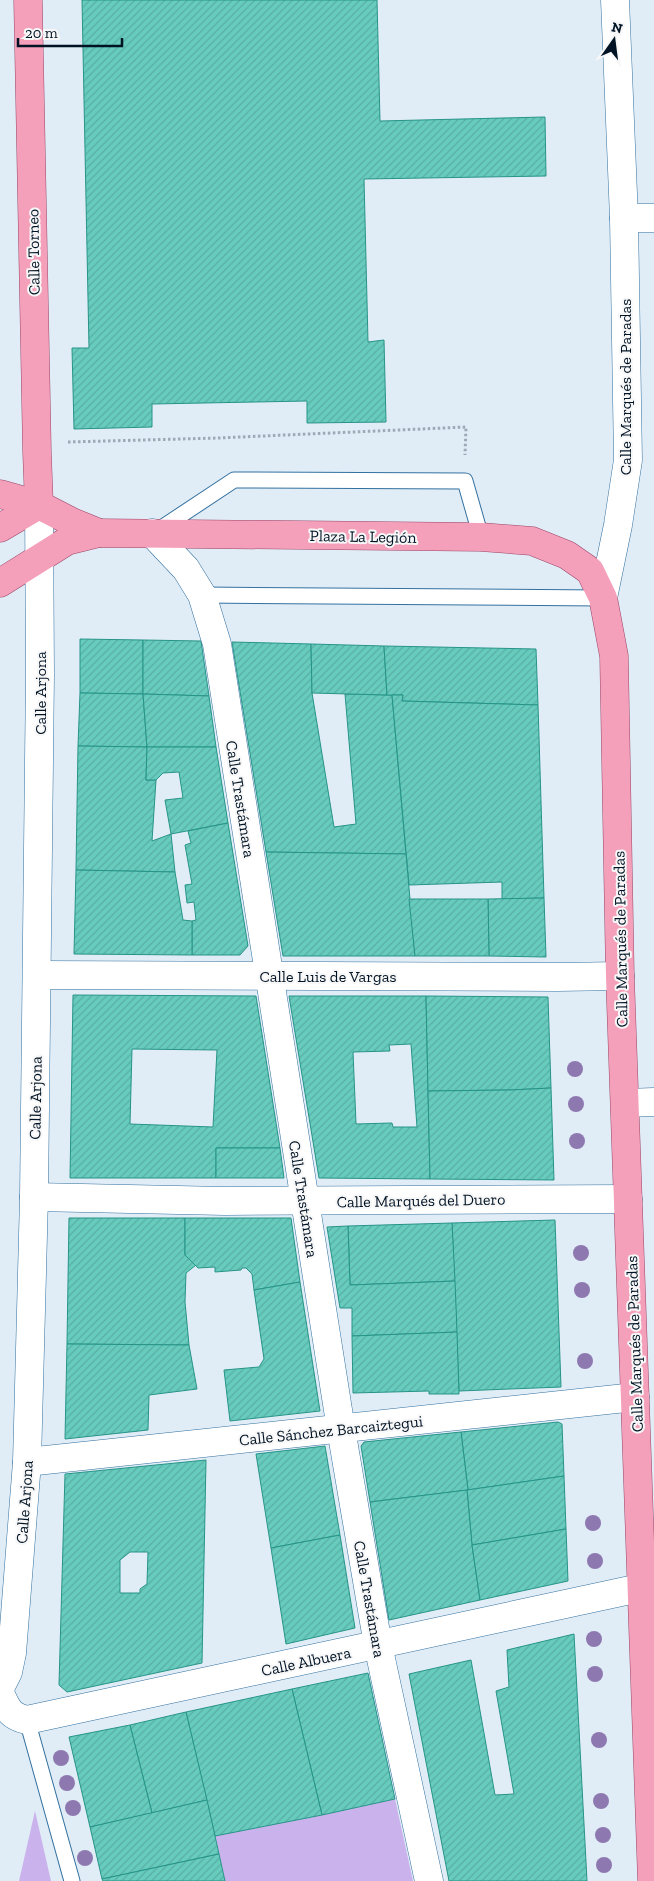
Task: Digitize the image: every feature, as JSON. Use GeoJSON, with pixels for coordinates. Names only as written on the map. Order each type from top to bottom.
{"type":"FeatureCollection","features":[{"type":"Feature","properties":{"kind":"main road","name":"Calle Torneo"},"geometry":{"type":"LineString","coordinates":[[28,0],[37,452],[40,505]]}},
{"type":"Feature","properties":{"kind":"main road"},"geometry":{"type":"LineString","coordinates":[[0,494],[40,505],[72,522],[99,533]]}},
{"type":"Feature","properties":{"kind":"main road"},"geometry":{"type":"LineString","coordinates":[[0,528],[40,505]]}},
{"type":"Feature","properties":{"kind":"main road"},"geometry":{"type":"LineString","coordinates":[[0,583],[67,541],[99,533]]}},
{"type":"Feature","properties":{"kind":"main road","name":"Plaza La Legión"},"geometry":{"type":"LineString","coordinates":[[99,533],[481,536],[532,541],[567,555],[590,571],[603,598]]}},
{"type":"Feature","properties":{"kind":"main road","name":"Calle Marqués de Paradas"},"geometry":{"type":"LineString","coordinates":[[603,598],[614,656],[620,976],[635,1397],[648,1586],[652,1881]]}},
{"type":"Feature","properties":{"kind":"street","name":"Calle Marqués de Paradas"},"geometry":{"type":"LineString","coordinates":[[603,598],[618,525],[628,460],[624,218],[615,0]]}},
{"type":"Feature","properties":{"kind":"street"},"geometry":{"type":"LineString","coordinates":[[624,218],[654,218]]}},
{"type":"Feature","properties":{"kind":"street","name":"Calle Arjona"},"geometry":{"type":"LineString","coordinates":[[0,1688],[8,1672],[12,1653],[27,1462],[34,1197],[40,505]]}},
{"type":"Feature","properties":{"kind":"street","name":"Calle Trastámara"},"geometry":{"type":"LineString","coordinates":[[152,533],[186,568],[202,596],[217,644],[304,1201],[378,1645],[429,1881]]}},
{"type":"Feature","properties":{"kind":"street","name":"Calle Luis de Vargas"},"geometry":{"type":"LineString","coordinates":[[37,975],[557,978],[620,976]]}},
{"type":"Feature","properties":{"kind":"street"},"geometry":{"type":"LineString","coordinates":[[625,1104],[654,1102]]}},
{"type":"Feature","properties":{"kind":"street","name":"Calle Marqués del Duero"},"geometry":{"type":"LineString","coordinates":[[34,1197],[225,1201],[628,1199]]}},
{"type":"Feature","properties":{"kind":"street","name":"Calle Sánchez Barcaiztegui"},"geometry":{"type":"LineString","coordinates":[[27,1462],[635,1397]]}},
{"type":"Feature","properties":{"kind":"street","name":"Calle Albuera"},"geometry":{"type":"LineString","coordinates":[[27,1720],[648,1586]]}},
{"type":"Feature","properties":{"kind":"street"},"geometry":{"type":"LineString","coordinates":[[0,1693],[8,1710],[16,1718],[27,1720]]}},
{"type":"Feature","properties":{"kind":"lane"},"geometry":{"type":"LineString","coordinates":[[152,533],[234,480],[446,481],[465,482],[481,536]]}},
{"type":"Feature","properties":{"kind":"lane"},"geometry":{"type":"LineString","coordinates":[[202,596],[603,598]]}},
{"type":"Feature","properties":{"kind":"lane"},"geometry":{"type":"LineString","coordinates":[[27,1720],[72,1881]]}},
{"type":"Feature","properties":{"kind":"shaded area"},"geometry":{"type":"Polygon","coordinates":[[[395,1799],[413,1881],[225,1881],[215,1836],[395,1799]]]}},
{"type":"Feature","properties":{"kind":"shaded area"},"geometry":{"type":"Polygon","coordinates":[[[35,1811],[51,1881],[19,1881],[35,1811]]]}},
{"type":"Feature","properties":{"kind":"building"},"geometry":{"type":"Polygon","coordinates":[[[82,0],[377,0],[380,121],[545,117],[546,176],[364,179],[368,342],[384,340],[386,422],[307,423],[307,401],[152,404],[152,427],[74,429],[72,348],[89,348],[82,0]]]}},
{"type":"Feature","properties":{"kind":"building"},"geometry":{"type":"Polygon","coordinates":[[[80,639],[143,640],[143,694],[80,693],[80,639]]]}},
{"type":"Feature","properties":{"kind":"building"},"geometry":{"type":"Polygon","coordinates":[[[143,640],[201,641],[209,696],[143,694],[143,640]]]}},
{"type":"Feature","properties":{"kind":"building"},"geometry":{"type":"Polygon","coordinates":[[[232,642],[311,644],[312,693],[334,827],[356,824],[345,694],[392,695],[406,854],[266,852],[232,642]]]}},
{"type":"Feature","properties":{"kind":"building"},"geometry":{"type":"Polygon","coordinates":[[[311,644],[384,646],[387,695],[312,693],[311,644]]]}},
{"type":"Feature","properties":{"kind":"building"},"geometry":{"type":"Polygon","coordinates":[[[384,646],[536,649],[538,705],[402,701],[403,695],[387,695],[384,646]]]}},
{"type":"Feature","properties":{"kind":"building"},"geometry":{"type":"Polygon","coordinates":[[[80,693],[143,694],[147,747],[78,746],[80,693]]]}},
{"type":"Feature","properties":{"kind":"building"},"geometry":{"type":"Polygon","coordinates":[[[143,694],[209,696],[216,747],[147,747],[143,694]]]}},
{"type":"Feature","properties":{"kind":"building"},"geometry":{"type":"Polygon","coordinates":[[[392,695],[403,695],[402,701],[538,705],[544,898],[502,899],[502,882],[409,885],[392,695]]]}},
{"type":"Feature","properties":{"kind":"building"},"geometry":{"type":"Polygon","coordinates":[[[78,746],[147,747],[146,780],[156,780],[152,841],[171,834],[175,872],[76,870],[78,746]]]}},
{"type":"Feature","properties":{"kind":"building"},"geometry":{"type":"Polygon","coordinates":[[[147,747],[216,747],[228,823],[171,834],[165,800],[183,798],[179,772],[163,773],[156,780],[146,780],[147,747]]]}},
{"type":"Feature","properties":{"kind":"building"},"geometry":{"type":"Polygon","coordinates":[[[228,823],[248,946],[240,955],[192,955],[192,921],[196,920],[194,902],[187,903],[185,885],[192,884],[185,845],[191,843],[188,831],[228,823]]]}},
{"type":"Feature","properties":{"kind":"building"},"geometry":{"type":"Polygon","coordinates":[[[266,852],[406,854],[415,956],[283,956],[266,852]]]}},
{"type":"Feature","properties":{"kind":"building"},"geometry":{"type":"Polygon","coordinates":[[[76,870],[175,872],[183,920],[192,921],[192,955],[74,954],[76,870]]]}},
{"type":"Feature","properties":{"kind":"building"},"geometry":{"type":"Polygon","coordinates":[[[544,898],[546,957],[489,956],[488,899],[544,898]]]}},
{"type":"Feature","properties":{"kind":"building"},"geometry":{"type":"Polygon","coordinates":[[[409,899],[488,899],[489,956],[415,956],[409,899]]]}},
{"type":"Feature","properties":{"kind":"building"},"geometry":{"type":"Polygon","coordinates":[[[73,995],[256,996],[280,1148],[216,1148],[216,1178],[70,1178],[73,995]],[[132,1049],[130,1124],[213,1127],[217,1050],[132,1049]]]}},
{"type":"Feature","properties":{"kind":"building"},"geometry":{"type":"Polygon","coordinates":[[[289,996],[426,996],[430,1179],[319,1178],[289,996]],[[411,1044],[389,1045],[390,1051],[353,1052],[356,1124],[392,1123],[393,1127],[417,1127],[411,1044]]]}},
{"type":"Feature","properties":{"kind":"building"},"geometry":{"type":"Polygon","coordinates":[[[426,996],[548,997],[551,1088],[428,1091],[426,996]]]}},
{"type":"Feature","properties":{"kind":"building"},"geometry":{"type":"Polygon","coordinates":[[[551,1088],[554,1180],[430,1179],[428,1091],[551,1088]]]}},
{"type":"Feature","properties":{"kind":"building"},"geometry":{"type":"Polygon","coordinates":[[[216,1148],[280,1148],[284,1178],[216,1178],[216,1148]]]}},
{"type":"Feature","properties":{"kind":"building"},"geometry":{"type":"Polygon","coordinates":[[[69,1218],[185,1218],[185,1255],[196,1265],[186,1273],[185,1302],[189,1345],[67,1344],[69,1218]]]}},
{"type":"Feature","properties":{"kind":"building"},"geometry":{"type":"Polygon","coordinates":[[[185,1218],[291,1218],[300,1282],[254,1290],[252,1274],[246,1268],[215,1272],[215,1267],[198,1268],[185,1255],[185,1218]]]}},
{"type":"Feature","properties":{"kind":"building"},"geometry":{"type":"Polygon","coordinates":[[[555,1220],[561,1387],[459,1391],[452,1223],[555,1220]]]}},
{"type":"Feature","properties":{"kind":"building"},"geometry":{"type":"Polygon","coordinates":[[[452,1223],[455,1281],[350,1285],[348,1226],[452,1223]]]}},
{"type":"Feature","properties":{"kind":"building"},"geometry":{"type":"Polygon","coordinates":[[[348,1226],[350,1285],[455,1281],[457,1332],[352,1336],[352,1308],[340,1308],[327,1227],[348,1226]]]}},
{"type":"Feature","properties":{"kind":"building"},"geometry":{"type":"Polygon","coordinates":[[[300,1282],[320,1411],[230,1421],[224,1370],[259,1367],[264,1359],[254,1290],[300,1282]]]}},
{"type":"Feature","properties":{"kind":"building"},"geometry":{"type":"Polygon","coordinates":[[[457,1332],[459,1394],[429,1394],[429,1391],[353,1393],[352,1336],[457,1332]]]}},
{"type":"Feature","properties":{"kind":"building"},"geometry":{"type":"Polygon","coordinates":[[[67,1344],[189,1345],[197,1389],[149,1395],[148,1430],[65,1439],[67,1344]]]}},
{"type":"Feature","properties":{"kind":"building"},"geometry":{"type":"Polygon","coordinates":[[[558,1422],[562,1424],[564,1476],[468,1490],[461,1432],[558,1422]]]}},
{"type":"Feature","properties":{"kind":"building"},"geometry":{"type":"Polygon","coordinates":[[[461,1432],[468,1490],[370,1502],[361,1446],[364,1442],[461,1432]]]}},
{"type":"Feature","properties":{"kind":"building"},"geometry":{"type":"Polygon","coordinates":[[[325,1446],[340,1535],[271,1548],[256,1454],[325,1446]]]}},
{"type":"Feature","properties":{"kind":"building"},"geometry":{"type":"Polygon","coordinates":[[[206,1460],[202,1663],[67,1692],[59,1685],[65,1474],[206,1460]],[[130,1552],[120,1560],[120,1593],[140,1593],[140,1589],[147,1584],[148,1552],[130,1552]]]}},
{"type":"Feature","properties":{"kind":"building"},"geometry":{"type":"Polygon","coordinates":[[[564,1476],[566,1529],[472,1545],[467,1490],[564,1476]]]}},
{"type":"Feature","properties":{"kind":"building"},"geometry":{"type":"Polygon","coordinates":[[[467,1490],[480,1600],[389,1620],[370,1502],[467,1490]]]}},
{"type":"Feature","properties":{"kind":"building"},"geometry":{"type":"Polygon","coordinates":[[[566,1529],[568,1581],[480,1600],[472,1545],[566,1529]]]}},
{"type":"Feature","properties":{"kind":"building"},"geometry":{"type":"Polygon","coordinates":[[[340,1535],[355,1628],[286,1644],[271,1548],[340,1535]]]}},
{"type":"Feature","properties":{"kind":"building"},"geometry":{"type":"Polygon","coordinates":[[[574,1634],[587,1881],[449,1881],[409,1674],[471,1660],[495,1795],[514,1794],[496,1691],[509,1687],[507,1650],[574,1634]]]}},
{"type":"Feature","properties":{"kind":"building"},"geometry":{"type":"Polygon","coordinates":[[[368,1673],[395,1799],[322,1815],[292,1689],[368,1673]]]}},
{"type":"Feature","properties":{"kind":"building"},"geometry":{"type":"Polygon","coordinates":[[[292,1689],[322,1815],[215,1836],[186,1712],[292,1689]]]}},
{"type":"Feature","properties":{"kind":"building"},"geometry":{"type":"Polygon","coordinates":[[[186,1712],[207,1800],[152,1813],[130,1725],[186,1712]]]}},
{"type":"Feature","properties":{"kind":"building"},"geometry":{"type":"Polygon","coordinates":[[[130,1725],[152,1813],[90,1827],[69,1737],[130,1725]]]}},
{"type":"Feature","properties":{"kind":"building"},"geometry":{"type":"Polygon","coordinates":[[[207,1800],[219,1854],[102,1879],[90,1827],[207,1800]]]}},
{"type":"Feature","properties":{"kind":"building"},"geometry":{"type":"Polygon","coordinates":[[[219,1854],[225,1881],[103,1881],[102,1879],[219,1854]]]}}]}
